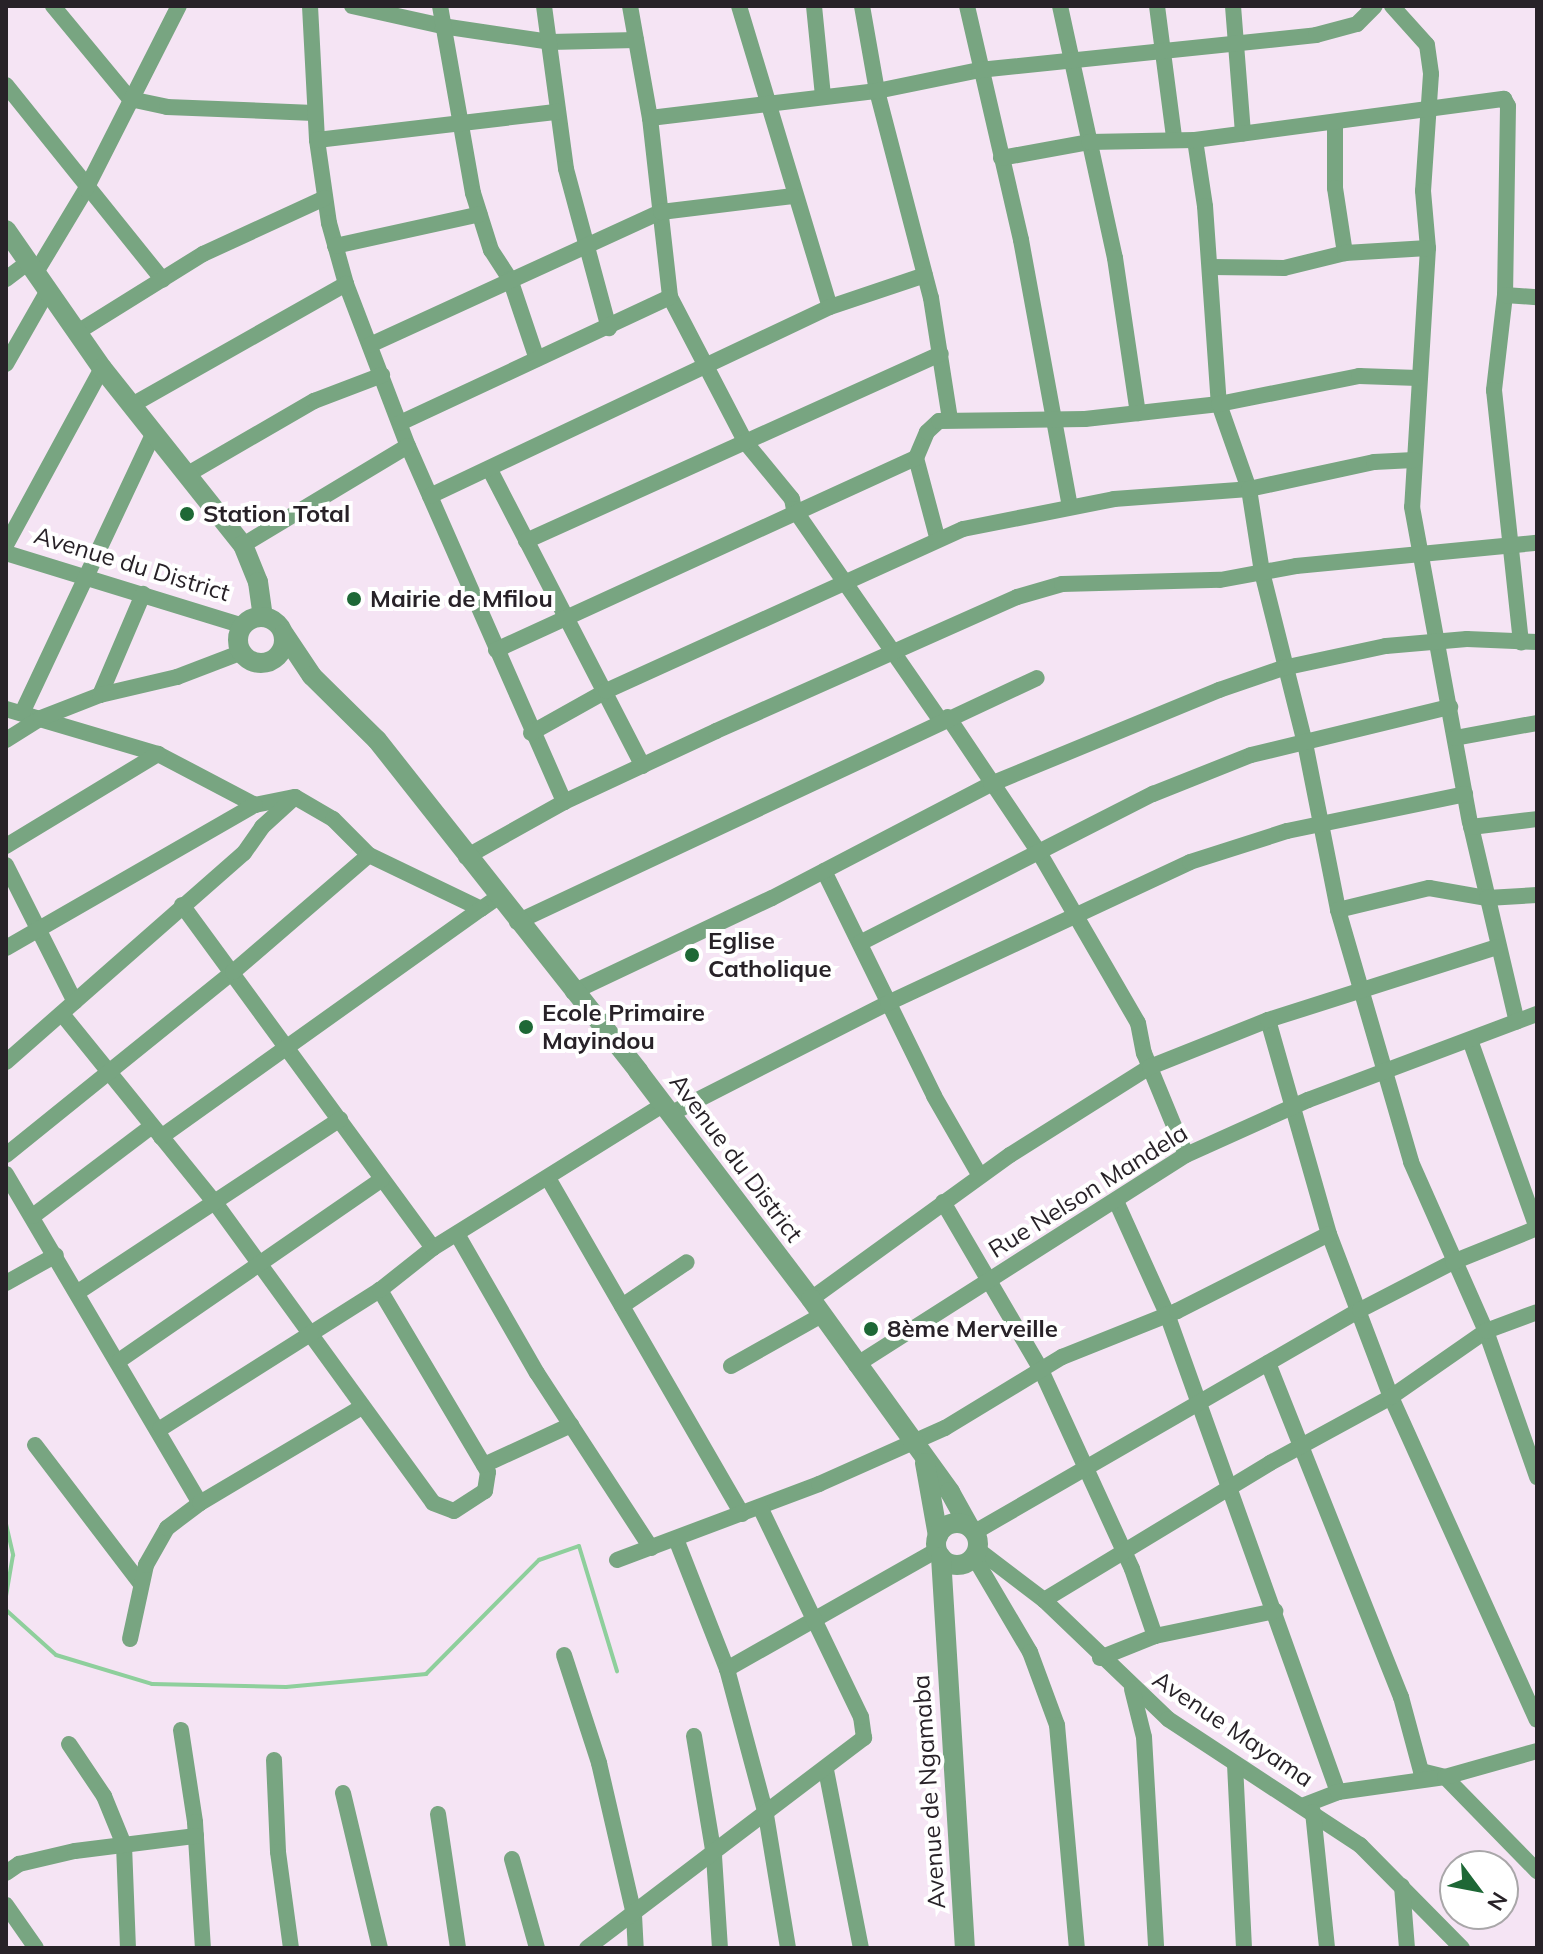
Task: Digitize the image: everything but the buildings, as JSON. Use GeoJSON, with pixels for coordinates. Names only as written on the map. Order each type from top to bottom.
{"type":"FeatureCollection","features":[{"type":"Feature","properties":{"kind":"street"},"geometry":{"type":"LineString","coordinates":[[53,6],[130,99],[167,107],[314,113]]}},
{"type":"Feature","properties":{"kind":"street"},"geometry":{"type":"LineString","coordinates":[[6,279],[31,268],[86,189],[179,6]]}},
{"type":"Feature","properties":{"kind":"street"},"geometry":{"type":"LineString","coordinates":[[310,6],[317,140],[325,198],[346,284],[408,446],[531,733],[564,802]]}},
{"type":"Feature","properties":{"kind":"street"},"geometry":{"type":"LineString","coordinates":[[352,6],[442,26],[550,42],[636,40]]}},
{"type":"Feature","properties":{"kind":"street"},"geometry":{"type":"LineString","coordinates":[[440,6],[460,125],[480,214],[491,250],[510,279],[537,359]]}},
{"type":"Feature","properties":{"kind":"street"},"geometry":{"type":"LineString","coordinates":[[544,6],[557,112],[585,249],[609,328]]}},
{"type":"Feature","properties":{"kind":"street"},"geometry":{"type":"LineString","coordinates":[[630,6],[650,118],[670,297],[746,443],[766,461],[895,651],[1040,854],[1138,1023],[1150,1067],[1186,1155]]}},
{"type":"Feature","properties":{"kind":"street"},"geometry":{"type":"LineString","coordinates":[[739,6],[770,105],[793,196],[830,307]]}},
{"type":"Feature","properties":{"kind":"street"},"geometry":{"type":"LineString","coordinates":[[814,6],[823,96]]}},
{"type":"Feature","properties":{"kind":"street"},"geometry":{"type":"LineString","coordinates":[[862,6],[877,91],[925,275],[950,419]]}},
{"type":"Feature","properties":{"kind":"street"},"geometry":{"type":"LineString","coordinates":[[967,6],[1056,420],[1070,507]]}},
{"type":"Feature","properties":{"kind":"street"},"geometry":{"type":"LineString","coordinates":[[1060,6],[1115,258],[1138,413]]}},
{"type":"Feature","properties":{"kind":"street"},"geometry":{"type":"LineString","coordinates":[[1157,6],[1174,137]]}},
{"type":"Feature","properties":{"kind":"street"},"geometry":{"type":"LineString","coordinates":[[1233,6],[1239,42],[1243,134]]}},
{"type":"Feature","properties":{"kind":"street"},"geometry":{"type":"LineString","coordinates":[[650,118],[877,91],[979,70],[1316,35],[1357,24],[1375,6]]}},
{"type":"Feature","properties":{"kind":"street"},"geometry":{"type":"LineString","coordinates":[[1392,6],[1427,45],[1428,108],[1423,191],[1428,248],[1412,507],[1440,642],[1471,827],[1517,1022]]}},
{"type":"Feature","properties":{"kind":"street"},"geometry":{"type":"LineString","coordinates":[[6,85],[86,189],[163,280]]}},
{"type":"Feature","properties":{"kind":"street"},"geometry":{"type":"LineString","coordinates":[[573,992],[824,871],[991,784],[1283,668],[1386,646],[1440,642],[1529,642],[1494,390],[1505,295],[1508,106],[1493,97],[1335,123],[1195,140],[1174,137],[1089,142],[1001,158]]}},
{"type":"Feature","properties":{"kind":"street"},"geometry":{"type":"LineString","coordinates":[[317,140],[557,112]]}},
{"type":"Feature","properties":{"kind":"street"},"geometry":{"type":"LineString","coordinates":[[1335,123],[1335,188],[1345,253]]}},
{"type":"Feature","properties":{"kind":"street"},"geometry":{"type":"LineString","coordinates":[[1195,140],[1211,267],[1219,404],[1249,489],[1262,572],[1283,668],[1305,743],[1338,910],[1388,1070],[1411,1162],[1486,1331],[1537,1477]]}},
{"type":"Feature","properties":{"kind":"street"},"geometry":{"type":"LineString","coordinates":[[370,345],[661,212],[793,196]]}},
{"type":"Feature","properties":{"kind":"street"},"geometry":{"type":"LineString","coordinates":[[76,333],[203,254],[325,198]]}},
{"type":"Feature","properties":{"kind":"street"},"geometry":{"type":"LineString","coordinates":[[335,246],[480,214]]}},
{"type":"Feature","properties":{"kind":"street"},"geometry":{"type":"LineString","coordinates":[[6,230],[102,368],[243,545],[258,582],[263,617]]}},
{"type":"Feature","properties":{"kind":"street"},"geometry":{"type":"LineString","coordinates":[[1211,267],[1284,268],[1345,253],[1428,248]]}},
{"type":"Feature","properties":{"kind":"street"},"geometry":{"type":"LineString","coordinates":[[430,496],[830,307],[925,275]]}},
{"type":"Feature","properties":{"kind":"street"},"geometry":{"type":"LineString","coordinates":[[132,405],[346,284]]}},
{"type":"Feature","properties":{"kind":"street"},"geometry":{"type":"LineString","coordinates":[[6,364],[47,292]]}},
{"type":"Feature","properties":{"kind":"street"},"geometry":{"type":"LineString","coordinates":[[1505,295],[1537,297]]}},
{"type":"Feature","properties":{"kind":"street"},"geometry":{"type":"LineString","coordinates":[[400,423],[670,297]]}},
{"type":"Feature","properties":{"kind":"street"},"geometry":{"type":"LineString","coordinates":[[526,541],[941,354]]}},
{"type":"Feature","properties":{"kind":"street"},"geometry":{"type":"LineString","coordinates":[[6,545],[102,368]]}},
{"type":"Feature","properties":{"kind":"street"},"geometry":{"type":"LineString","coordinates":[[188,474],[314,401],[382,375]]}},
{"type":"Feature","properties":{"kind":"street"},"geometry":{"type":"LineString","coordinates":[[496,650],[916,458],[932,425],[950,419],[1056,420],[1138,413],[1219,404],[1332,379],[1418,378]]}},
{"type":"Feature","properties":{"kind":"street"},"geometry":{"type":"LineString","coordinates":[[154,433],[14,711],[158,754],[255,805]]}},
{"type":"Feature","properties":{"kind":"street"},"geometry":{"type":"LineString","coordinates":[[243,545],[408,446]]}},
{"type":"Feature","properties":{"kind":"street"},"geometry":{"type":"LineString","coordinates":[[916,458],[937,537]]}},
{"type":"Feature","properties":{"kind":"street"},"geometry":{"type":"LineString","coordinates":[[531,733],[606,691],[937,537],[1000,519],[1070,507],[1176,491],[1249,489],[1374,462],[1414,460]]}},
{"type":"Feature","properties":{"kind":"street"},"geometry":{"type":"LineString","coordinates":[[490,470],[643,766]]}},
{"type":"Feature","properties":{"kind":"street"},"geometry":{"type":"LineString","coordinates":[[466,857],[564,802],[1017,597],[1062,584],[1174,583],[1537,543]]}},
{"type":"Feature","properties":{"kind":"street","name":"Avenue du District"},"geometry":{"type":"LineString","coordinates":[[6,553],[243,626]]}},
{"type":"Feature","properties":{"kind":"street"},"geometry":{"type":"LineString","coordinates":[[100,695],[143,594]]}},
{"type":"Feature","properties":{"kind":"street"},"geometry":{"type":"LineString","coordinates":[[6,740],[41,718],[100,695],[251,657],[279,654],[284,634],[276,622],[263,617],[243,626],[251,657]]}},
{"type":"Feature","properties":{"kind":"street","name":"Avenue du District"},"geometry":{"type":"LineString","coordinates":[[284,634],[312,676],[377,740],[466,857],[489,903],[517,922],[816,1307],[913,1441],[973,1545]]}},
{"type":"Feature","properties":{"kind":"street","name":"Avenue du District"},"geometry":{"type":"LineString","coordinates":[[251,657],[312,676]]}},
{"type":"Feature","properties":{"kind":"street"},"geometry":{"type":"LineString","coordinates":[[517,922],[1037,678]]}},
{"type":"Feature","properties":{"kind":"street"},"geometry":{"type":"LineString","coordinates":[[860,943],[1153,794],[1251,755],[1450,707]]}},
{"type":"Feature","properties":{"kind":"street"},"geometry":{"type":"LineString","coordinates":[[1455,738],[1537,723]]}},
{"type":"Feature","properties":{"kind":"street"},"geometry":{"type":"LineString","coordinates":[[6,846],[158,754]]}},
{"type":"Feature","properties":{"kind":"street"},"geometry":{"type":"LineString","coordinates":[[160,1429],[311,1336],[380,1290],[433,1248],[666,1110],[1190,862],[1321,824],[1465,794]]}},
{"type":"Feature","properties":{"kind":"street"},"geometry":{"type":"LineString","coordinates":[[6,1062],[244,853],[262,827],[295,797]]}},
{"type":"Feature","properties":{"kind":"street"},"geometry":{"type":"LineString","coordinates":[[6,948],[255,805],[295,797],[333,819],[369,855],[489,903]]}},
{"type":"Feature","properties":{"kind":"street"},"geometry":{"type":"LineString","coordinates":[[1471,827],[1537,819]]}},
{"type":"Feature","properties":{"kind":"street"},"geometry":{"type":"LineString","coordinates":[[6,1155],[233,972],[369,855]]}},
{"type":"Feature","properties":{"kind":"street"},"geometry":{"type":"LineString","coordinates":[[6,865],[29,904],[37,930],[75,1002]]}},
{"type":"Feature","properties":{"kind":"street"},"geometry":{"type":"LineString","coordinates":[[824,871],[888,1003],[980,1176]]}},
{"type":"Feature","properties":{"kind":"street"},"geometry":{"type":"LineString","coordinates":[[1338,910],[1429,888],[1487,898],[1537,895]]}},
{"type":"Feature","properties":{"kind":"street"},"geometry":{"type":"LineString","coordinates":[[33,1216],[289,1047],[489,903]]}},
{"type":"Feature","properties":{"kind":"street"},"geometry":{"type":"LineString","coordinates":[[182,905],[289,1047],[433,1248]]}},
{"type":"Feature","properties":{"kind":"street"},"geometry":{"type":"LineString","coordinates":[[731,1366],[816,1307],[943,1202],[1150,1067],[1268,1020],[1497,947]]}},
{"type":"Feature","properties":{"kind":"street"},"geometry":{"type":"LineString","coordinates":[[62,1014],[216,1204],[360,1408],[443,1510],[454,1511],[485,1491],[490,1480],[380,1290]]}},
{"type":"Feature","properties":{"kind":"street","name":"Rue Nelson Mandela"},"geometry":{"type":"LineString","coordinates":[[856,1365],[1186,1155],[1289,1108],[1537,1014]]}},
{"type":"Feature","properties":{"kind":"street"},"geometry":{"type":"LineString","coordinates":[[1268,1020],[1289,1108],[1329,1234],[1391,1397],[1537,1720]]}},
{"type":"Feature","properties":{"kind":"street"},"geometry":{"type":"LineString","coordinates":[[938,1547],[953,1565],[973,1545],[1085,1465],[1360,1310],[1453,1262],[1537,1228],[1470,1040]]}},
{"type":"Feature","properties":{"kind":"street"},"geometry":{"type":"LineString","coordinates":[[78,1292],[216,1204],[340,1119]]}},
{"type":"Feature","properties":{"kind":"street"},"geometry":{"type":"LineString","coordinates":[[6,1174],[120,1360],[200,1503]]}},
{"type":"Feature","properties":{"kind":"street"},"geometry":{"type":"LineString","coordinates":[[548,1178],[742,1514]]}},
{"type":"Feature","properties":{"kind":"street"},"geometry":{"type":"LineString","coordinates":[[120,1360],[382,1179]]}},
{"type":"Feature","properties":{"kind":"street"},"geometry":{"type":"LineString","coordinates":[[1116,1201],[1167,1314],[1338,1792]]}},
{"type":"Feature","properties":{"kind":"street"},"geometry":{"type":"LineString","coordinates":[[943,1202],[1041,1370],[1085,1465],[1155,1636]]}},
{"type":"Feature","properties":{"kind":"street"},"geometry":{"type":"LineString","coordinates":[[457,1234],[571,1425],[651,1548]]}},
{"type":"Feature","properties":{"kind":"street"},"geometry":{"type":"LineString","coordinates":[[617,1560],[760,1507],[913,1441],[1041,1370],[1167,1314],[1329,1234]]}},
{"type":"Feature","properties":{"kind":"street"},"geometry":{"type":"LineString","coordinates":[[6,1283],[56,1255]]}},
{"type":"Feature","properties":{"kind":"street"},"geometry":{"type":"LineString","coordinates":[[622,1306],[687,1262]]}},
{"type":"Feature","properties":{"kind":"street"},"geometry":{"type":"LineString","coordinates":[[1044,1600],[1300,1446],[1391,1397],[1486,1331],[1537,1312]]}},
{"type":"Feature","properties":{"kind":"street"},"geometry":{"type":"LineString","coordinates":[[1268,1363],[1401,1697],[1414,1756],[1421,1771],[1445,1777],[1537,1871]]}},
{"type":"Feature","properties":{"kind":"street"},"geometry":{"type":"LineString","coordinates":[[130,1639],[141,1584],[167,1528],[200,1503],[360,1408]]}},
{"type":"Feature","properties":{"kind":"street"},"geometry":{"type":"LineString","coordinates":[[484,1465],[571,1425]]}},
{"type":"Feature","properties":{"kind":"street"},"geometry":{"type":"LineString","coordinates":[[35,1445],[141,1584]]}},
{"type":"Feature","properties":{"kind":"street","name":"Avenue du District"},"geometry":{"type":"LineString","coordinates":[[924,1459],[938,1547]]}},
{"type":"Feature","properties":{"kind":"street"},"geometry":{"type":"LineString","coordinates":[[587,1948],[859,1746],[865,1728],[811,1620],[760,1507]]}},
{"type":"Feature","properties":{"kind":"street"},"geometry":{"type":"LineString","coordinates":[[727,1669],[938,1547],[949,1524],[973,1545],[1030,1652],[1057,1725],[1077,1948]]}},
{"type":"Feature","properties":{"kind":"street"},"geometry":{"type":"LineString","coordinates":[[676,1539],[727,1669],[766,1815],[788,1948]]}},
{"type":"Feature","properties":{"kind":"street","name":"Avenue Mayama"},"geometry":{"type":"LineString","coordinates":[[973,1545],[1044,1600],[1132,1689],[1235,1764],[1360,1845],[1462,1948]]}},
{"type":"Feature","properties":{"kind":"street","name":"Avenue de Ngamaba"},"geometry":{"type":"LineString","coordinates":[[944,1633],[954,1585],[973,1545]]}},
{"type":"Feature","properties":{"kind":"street","name":"Avenue de Ngamaba"},"geometry":{"type":"LineString","coordinates":[[938,1547],[965,1948]]}},
{"type":"Feature","properties":{"kind":"street"},"geometry":{"type":"LineString","coordinates":[[1100,1658],[1155,1636],[1275,1611]]}},
{"type":"Feature","properties":{"kind":"street"},"geometry":{"type":"LineString","coordinates":[[564,1655],[599,1763],[634,1915],[636,1948]]}},
{"type":"Feature","properties":{"kind":"street"},"geometry":{"type":"LineString","coordinates":[[1132,1689],[1144,1737],[1156,1948]]}},
{"type":"Feature","properties":{"kind":"street"},"geometry":{"type":"LineString","coordinates":[[181,1730],[196,1836],[203,1948]]}},
{"type":"Feature","properties":{"kind":"street"},"geometry":{"type":"LineString","coordinates":[[694,1736],[714,1856],[720,1948]]}},
{"type":"Feature","properties":{"kind":"street"},"geometry":{"type":"LineString","coordinates":[[69,1744],[104,1796],[124,1845],[128,1948]]}},
{"type":"Feature","properties":{"kind":"street"},"geometry":{"type":"LineString","coordinates":[[1327,1948],[1308,1809],[1338,1792],[1445,1777],[1533,1756]]}},
{"type":"Feature","properties":{"kind":"street"},"geometry":{"type":"LineString","coordinates":[[274,1760],[278,1852],[291,1948]]}},
{"type":"Feature","properties":{"kind":"street"},"geometry":{"type":"LineString","coordinates":[[1235,1764],[1244,1948]]}},
{"type":"Feature","properties":{"kind":"street"},"geometry":{"type":"LineString","coordinates":[[826,1770],[861,1948]]}},
{"type":"Feature","properties":{"kind":"street"},"geometry":{"type":"LineString","coordinates":[[343,1793],[380,1948]]}},
{"type":"Feature","properties":{"kind":"street"},"geometry":{"type":"LineString","coordinates":[[438,1814],[458,1948]]}},
{"type":"Feature","properties":{"kind":"street"},"geometry":{"type":"LineString","coordinates":[[6,1873],[19,1864],[75,1851],[196,1836]]}},
{"type":"Feature","properties":{"kind":"street"},"geometry":{"type":"LineString","coordinates":[[512,1859],[537,1948]]}},
{"type":"Feature","properties":{"kind":"street"},"geometry":{"type":"LineString","coordinates":[[1402,1886],[1407,1948]]}},
{"type":"Feature","properties":{"kind":"street"},"geometry":{"type":"LineString","coordinates":[[6,1905],[36,1948]]}},
{"type":"Feature","properties":{"kind":"waterway"},"geometry":{"type":"LineString","coordinates":[[6,1524],[13,1555],[6,1596]]}},
{"type":"Feature","properties":{"kind":"waterway"},"geometry":{"type":"LineString","coordinates":[[6,1610],[56,1655],[152,1684],[286,1687],[426,1674],[539,1560],[579,1546],[617,1671]]}},
{"type":"Feature","properties":{"kind":"place","name":"Station Total"},"geometry":{"type":"Point","coordinates":[187,514]}},
{"type":"Feature","properties":{"kind":"place","name":"Mairie de Mfilou"},"geometry":{"type":"Point","coordinates":[354,599]}},
{"type":"Feature","properties":{"kind":"place","name":"Eglise Catholique"},"geometry":{"type":"Point","coordinates":[692,955]}},
{"type":"Feature","properties":{"kind":"place","name":"Ecole Primaire Mayindou"},"geometry":{"type":"Point","coordinates":[526,1027]}},
{"type":"Feature","properties":{"kind":"place","name":"8ème Merveille"},"geometry":{"type":"Point","coordinates":[871,1329]}}]}
